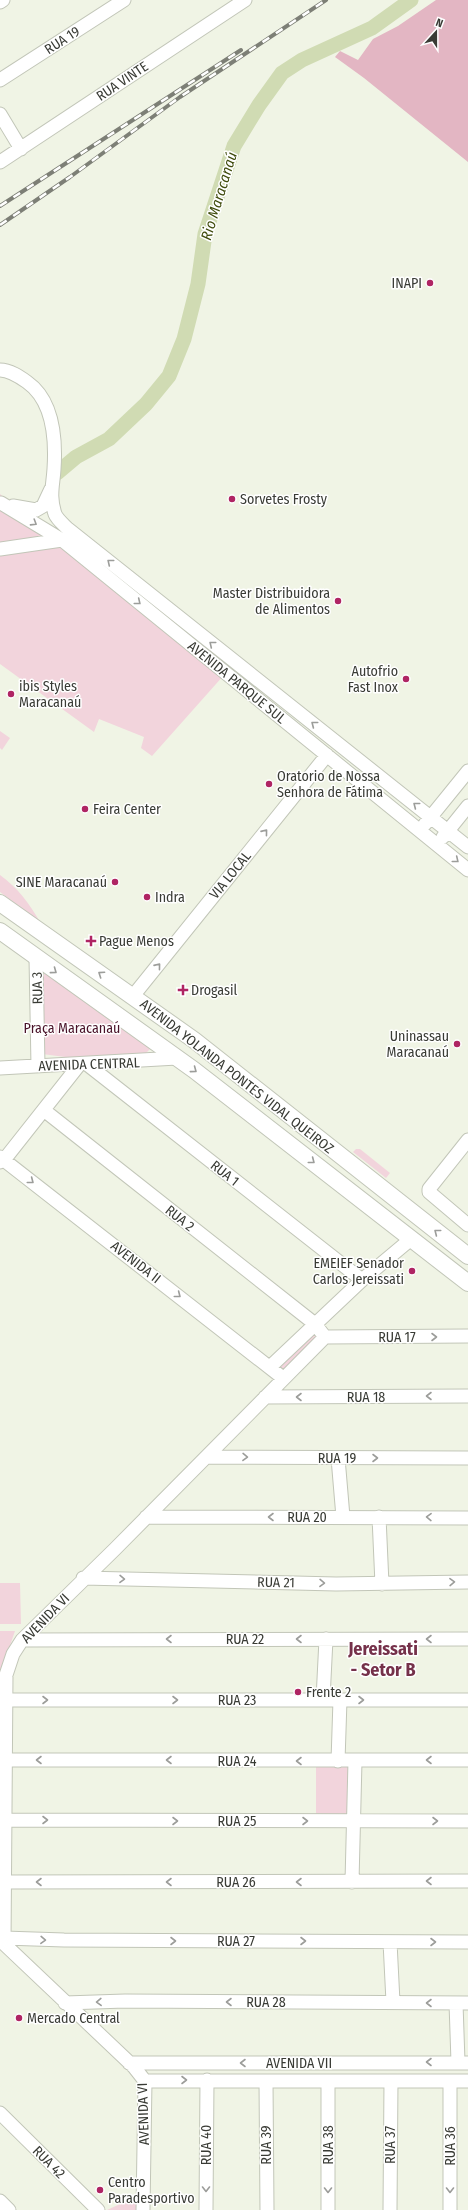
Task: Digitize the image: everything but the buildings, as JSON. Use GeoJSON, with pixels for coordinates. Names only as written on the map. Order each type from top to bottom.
{"type":"FeatureCollection","features":[{"type":"Feature","properties":{"kind":"main road","name":"AVENIDA YOLANDA PONTES VIDAL QUEIROZ"},"geometry":{"type":"LineString","coordinates":[[0,903],[56,945],[133,996],[194,1040],[304,1129],[468,1255]]}},
{"type":"Feature","properties":{"kind":"main road","name":"AVENIDA YOLANDA PONTES VIDAL QUEIROZ"},"geometry":{"type":"LineString","coordinates":[[0,931],[177,1058],[468,1283]]}},
{"type":"Feature","properties":{"kind":"main road"},"geometry":{"type":"LineString","coordinates":[[270,1129],[283,1112]]}},
{"type":"Feature","properties":{"kind":"main road"},"geometry":{"type":"LineString","coordinates":[[291,1145],[304,1129]]}},
{"type":"Feature","properties":{"kind":"street","name":"RUA 19"},"geometry":{"type":"LineString","coordinates":[[0,80],[124,0]]}},
{"type":"Feature","properties":{"kind":"street","name":"RUA VINTE"},"geometry":{"type":"LineString","coordinates":[[0,162],[245,0]]}},
{"type":"Feature","properties":{"kind":"street"},"geometry":{"type":"LineString","coordinates":[[0,114],[21,148]]}},
{"type":"Feature","properties":{"kind":"street","name":"AVENIDA PARQUE SUL"},"geometry":{"type":"LineString","coordinates":[[0,370],[19,377],[33,386],[49,411],[53,425],[54,442],[54,469],[51,489],[43,506],[36,510],[25,509],[1,502]]}},
{"type":"Feature","properties":{"kind":"street","name":"AVENIDA PARQUE SUL"},"geometry":{"type":"LineString","coordinates":[[51,489],[56,515],[67,528],[468,847]]}},
{"type":"Feature","properties":{"kind":"street","name":"AVENIDA PARQUE SUL"},"geometry":{"type":"LineString","coordinates":[[1,502],[62,540],[468,870]]}},
{"type":"Feature","properties":{"kind":"street"},"geometry":{"type":"LineString","coordinates":[[0,549],[62,540]]}},
{"type":"Feature","properties":{"kind":"street","name":"VIA LOCAL"},"geometry":{"type":"LineString","coordinates":[[133,996],[327,754]]}},
{"type":"Feature","properties":{"kind":"street"},"geometry":{"type":"LineString","coordinates":[[420,830],[468,771]]}},
{"type":"Feature","properties":{"kind":"street"},"geometry":{"type":"LineString","coordinates":[[437,845],[468,806]]}},
{"type":"Feature","properties":{"kind":"street","name":"RUA 3"},"geometry":{"type":"LineString","coordinates":[[36,958],[38,1066]]}},
{"type":"Feature","properties":{"kind":"street","name":"AVENIDA CENTRAL"},"geometry":{"type":"LineString","coordinates":[[0,1068],[84,1065],[177,1058]]}},
{"type":"Feature","properties":{"kind":"street"},"geometry":{"type":"LineString","coordinates":[[1,1160],[84,1065]]}},
{"type":"Feature","properties":{"kind":"street","name":"RUA 1"},"geometry":{"type":"LineString","coordinates":[[84,1065],[362,1280]]}},
{"type":"Feature","properties":{"kind":"street","name":"RUA 2"},"geometry":{"type":"LineString","coordinates":[[45,1111],[315,1324],[325,1337]]}},
{"type":"Feature","properties":{"kind":"street"},"geometry":{"type":"LineString","coordinates":[[468,1140],[429,1189],[429,1192],[468,1226]]}},
{"type":"Feature","properties":{"kind":"street","name":"AVENIDA II"},"geometry":{"type":"LineString","coordinates":[[1,1160],[271,1366],[283,1378]]}},
{"type":"Feature","properties":{"kind":"street"},"geometry":{"type":"LineString","coordinates":[[271,1366],[362,1280],[411,1238]]}},
{"type":"Feature","properties":{"kind":"street","name":"RUA 17"},"geometry":{"type":"LineString","coordinates":[[325,1337],[468,1336]]}},
{"type":"Feature","properties":{"kind":"street","name":"AVENIDA VI"},"geometry":{"type":"LineString","coordinates":[[3,1940],[5,1882],[3,1820],[6,1760],[4,1706],[8,1664],[22,1640],[325,1337]]}},
{"type":"Feature","properties":{"kind":"street","name":"RUA 18"},"geometry":{"type":"LineString","coordinates":[[265,1397],[468,1396]]}},
{"type":"Feature","properties":{"kind":"street","name":"RUA 19"},"geometry":{"type":"LineString","coordinates":[[206,1456],[468,1458]]}},
{"type":"Feature","properties":{"kind":"street"},"geometry":{"type":"LineString","coordinates":[[338,1458],[344,1517]]}},
{"type":"Feature","properties":{"kind":"street","name":"RUA 20"},"geometry":{"type":"LineString","coordinates":[[146,1517],[468,1518]]}},
{"type":"Feature","properties":{"kind":"street"},"geometry":{"type":"LineString","coordinates":[[379,1517],[382,1584]]}},
{"type":"Feature","properties":{"kind":"street","name":"RUA 21"},"geometry":{"type":"LineString","coordinates":[[83,1578],[382,1584],[468,1582]]}},
{"type":"Feature","properties":{"kind":"street"},"geometry":{"type":"LineString","coordinates":[[323,1699],[326,1639]]}},
{"type":"Feature","properties":{"kind":"street","name":"RUA 22"},"geometry":{"type":"LineString","coordinates":[[22,1640],[468,1640]]}},
{"type":"Feature","properties":{"kind":"street","name":"RUA 23"},"geometry":{"type":"LineString","coordinates":[[4,1706],[323,1699],[468,1700]]}},
{"type":"Feature","properties":{"kind":"street"},"geometry":{"type":"LineString","coordinates":[[338,1761],[340,1700]]}},
{"type":"Feature","properties":{"kind":"street","name":"RUA 24"},"geometry":{"type":"LineString","coordinates":[[6,1760],[468,1760]]}},
{"type":"Feature","properties":{"kind":"street"},"geometry":{"type":"LineString","coordinates":[[352,1882],[355,1761]]}},
{"type":"Feature","properties":{"kind":"street","name":"RUA 25"},"geometry":{"type":"LineString","coordinates":[[3,1820],[468,1821]]}},
{"type":"Feature","properties":{"kind":"street","name":"RUA 26"},"geometry":{"type":"LineString","coordinates":[[5,1882],[468,1881]]}},
{"type":"Feature","properties":{"kind":"street"},"geometry":{"type":"LineString","coordinates":[[3,1940],[65,2003]]}},
{"type":"Feature","properties":{"kind":"street","name":"RUA 27"},"geometry":{"type":"LineString","coordinates":[[3,1940],[468,1942]]}},
{"type":"Feature","properties":{"kind":"street"},"geometry":{"type":"LineString","coordinates":[[390,1942],[393,2002]]}},
{"type":"Feature","properties":{"kind":"street","name":"RUA 28"},"geometry":{"type":"LineString","coordinates":[[65,2003],[125,2001],[462,2003]]}},
{"type":"Feature","properties":{"kind":"street","name":"AVENIDA VI"},"geometry":{"type":"LineString","coordinates":[[65,2003],[129,2063],[145,2081],[143,2210]]}},
{"type":"Feature","properties":{"kind":"street"},"geometry":{"type":"LineString","coordinates":[[462,2003],[463,2063]]}},
{"type":"Feature","properties":{"kind":"street"},"geometry":{"type":"LineString","coordinates":[[358,2080],[359,2062]]}},
{"type":"Feature","properties":{"kind":"street","name":"AVENIDA VII"},"geometry":{"type":"LineString","coordinates":[[129,2063],[463,2063]]}},
{"type":"Feature","properties":{"kind":"street","name":"RUA 40"},"geometry":{"type":"LineString","coordinates":[[206,2210],[207,2080]]}},
{"type":"Feature","properties":{"kind":"street","name":"AVENIDA VII"},"geometry":{"type":"LineString","coordinates":[[145,2081],[468,2081]]}},
{"type":"Feature","properties":{"kind":"street","name":"RUA 39"},"geometry":{"type":"LineString","coordinates":[[266,2081],[267,2210]]}},
{"type":"Feature","properties":{"kind":"street","name":"RUA 38"},"geometry":{"type":"LineString","coordinates":[[328,2081],[328,2210]]}},
{"type":"Feature","properties":{"kind":"street","name":"RUA 37"},"geometry":{"type":"LineString","coordinates":[[390,2210],[391,2081]]}},
{"type":"Feature","properties":{"kind":"street","name":"RUA 36"},"geometry":{"type":"LineString","coordinates":[[450,2081],[450,2210]]}},
{"type":"Feature","properties":{"kind":"street","name":"RUA 42"},"geometry":{"type":"LineString","coordinates":[[0,2113],[98,2210]]}},
{"type":"Feature","properties":{"kind":"street"},"geometry":{"type":"LineString","coordinates":[[0,2201],[9,2210]]}},
{"type":"Feature","properties":{"kind":"green space"},"geometry":{"type":"Polygon","coordinates":[[[0,494],[224,675],[152,756],[141,748],[144,737],[99,719],[94,732],[0,664],[0,494]]]}},
{"type":"Feature","properties":{"kind":"green space"},"geometry":{"type":"Polygon","coordinates":[[[0,731],[10,738],[2,750],[0,748],[0,731]]]}},
{"type":"Feature","properties":{"kind":"green space"},"geometry":{"type":"Polygon","coordinates":[[[0,875],[23,896],[40,922],[0,892],[0,875]]]}},
{"type":"Feature","properties":{"kind":"green space","name":"Praça Maracanaú"},"geometry":{"type":"Polygon","coordinates":[[[44,974],[49,975],[151,1048],[145,1054],[73,1058],[42,1054],[42,978],[44,974]]]}},
{"type":"Feature","properties":{"kind":"green space"},"geometry":{"type":"Polygon","coordinates":[[[356,1149],[360,1149],[390,1173],[386,1178],[353,1152],[356,1149]]]}},
{"type":"Feature","properties":{"kind":"green space"},"geometry":{"type":"Polygon","coordinates":[[[315,1330],[320,1338],[285,1373],[276,1364],[315,1330]]]}},
{"type":"Feature","properties":{"kind":"green space"},"geometry":{"type":"Polygon","coordinates":[[[0,1583],[20,1583],[21,1624],[0,1624],[0,1583]]]}},
{"type":"Feature","properties":{"kind":"green space"},"geometry":{"type":"Polygon","coordinates":[[[0,1631],[15,1631],[5,1660],[0,1698],[0,1631]]]}},
{"type":"Feature","properties":{"kind":"green space"},"geometry":{"type":"Polygon","coordinates":[[[316,1765],[350,1766],[350,1814],[316,1814],[316,1765]]]}},
{"type":"Feature","properties":{"kind":"green space"},"geometry":{"type":"Polygon","coordinates":[[[140,2195],[139,2210],[107,2210],[140,2195]]]}},
{"type":"Feature","properties":{"kind":"shaded area"},"geometry":{"type":"Polygon","coordinates":[[[436,0],[468,0],[468,162],[364,78],[335,57],[340,51],[358,60],[373,39],[398,26],[436,0]]]}},
{"type":"Feature","properties":{"kind":"waterway","name":"Rio Maracanaú"},"geometry":{"type":"LineString","coordinates":[[57,473],[76,457],[109,439],[146,404],[169,376],[184,339],[198,284],[205,234],[234,146],[259,105],[282,73],[302,60],[372,28],[411,0]]}},
{"type":"Feature","properties":{"kind":"railway"},"geometry":{"type":"LineString","coordinates":[[0,225],[70,177],[180,97],[326,0]]}},
{"type":"Feature","properties":{"kind":"railway"},"geometry":{"type":"LineString","coordinates":[[0,206],[241,50]]}},
{"type":"Feature","properties":{"kind":"place","name":"INAPI"},"geometry":{"type":"Point","coordinates":[430,283]}},
{"type":"Feature","properties":{"kind":"place","name":"Sorvetes Frosty"},"geometry":{"type":"Point","coordinates":[232,499]}},
{"type":"Feature","properties":{"kind":"place","name":"Master Distribuidora de Alimentos"},"geometry":{"type":"Point","coordinates":[338,601]}},
{"type":"Feature","properties":{"kind":"place","name":"Autofrio Fast Inox"},"geometry":{"type":"Point","coordinates":[406,679]}},
{"type":"Feature","properties":{"kind":"place","name":"ibis Styles Maracanaú"},"geometry":{"type":"Point","coordinates":[11,694]}},
{"type":"Feature","properties":{"kind":"place","name":"Oratorio de Nossa Senhora de Fátima"},"geometry":{"type":"Point","coordinates":[269,784]}},
{"type":"Feature","properties":{"kind":"place","name":"Feira Center"},"geometry":{"type":"Point","coordinates":[85,809]}},
{"type":"Feature","properties":{"kind":"place","name":"SINE Maracanaú"},"geometry":{"type":"Point","coordinates":[115,882]}},
{"type":"Feature","properties":{"kind":"place","name":"Indra"},"geometry":{"type":"Point","coordinates":[147,897]}},
{"type":"Feature","properties":{"kind":"place","name":"Pague Menos"},"geometry":{"type":"Point","coordinates":[91,941]}},
{"type":"Feature","properties":{"kind":"place","name":"Drogasil"},"geometry":{"type":"Point","coordinates":[183,990]}},
{"type":"Feature","properties":{"kind":"place","name":"Uninassau Maracanaú"},"geometry":{"type":"Point","coordinates":[457,1044]}},
{"type":"Feature","properties":{"kind":"place","name":"EMEIEF Senador Carlos Jereissati"},"geometry":{"type":"Point","coordinates":[412,1271]}},
{"type":"Feature","properties":{"kind":"place","name":"Frente 2"},"geometry":{"type":"Point","coordinates":[298,1692]}},
{"type":"Feature","properties":{"kind":"place","name":"Mercado Central"},"geometry":{"type":"Point","coordinates":[19,2018]}},
{"type":"Feature","properties":{"kind":"place","name":"Centro Paradesportivo"},"geometry":{"type":"Point","coordinates":[100,2190]}},
{"type":"Feature","properties":{"kind":"district","name":"Jereissati - Setor B"},"geometry":{"type":"Point","coordinates":[383,1659]}}]}
